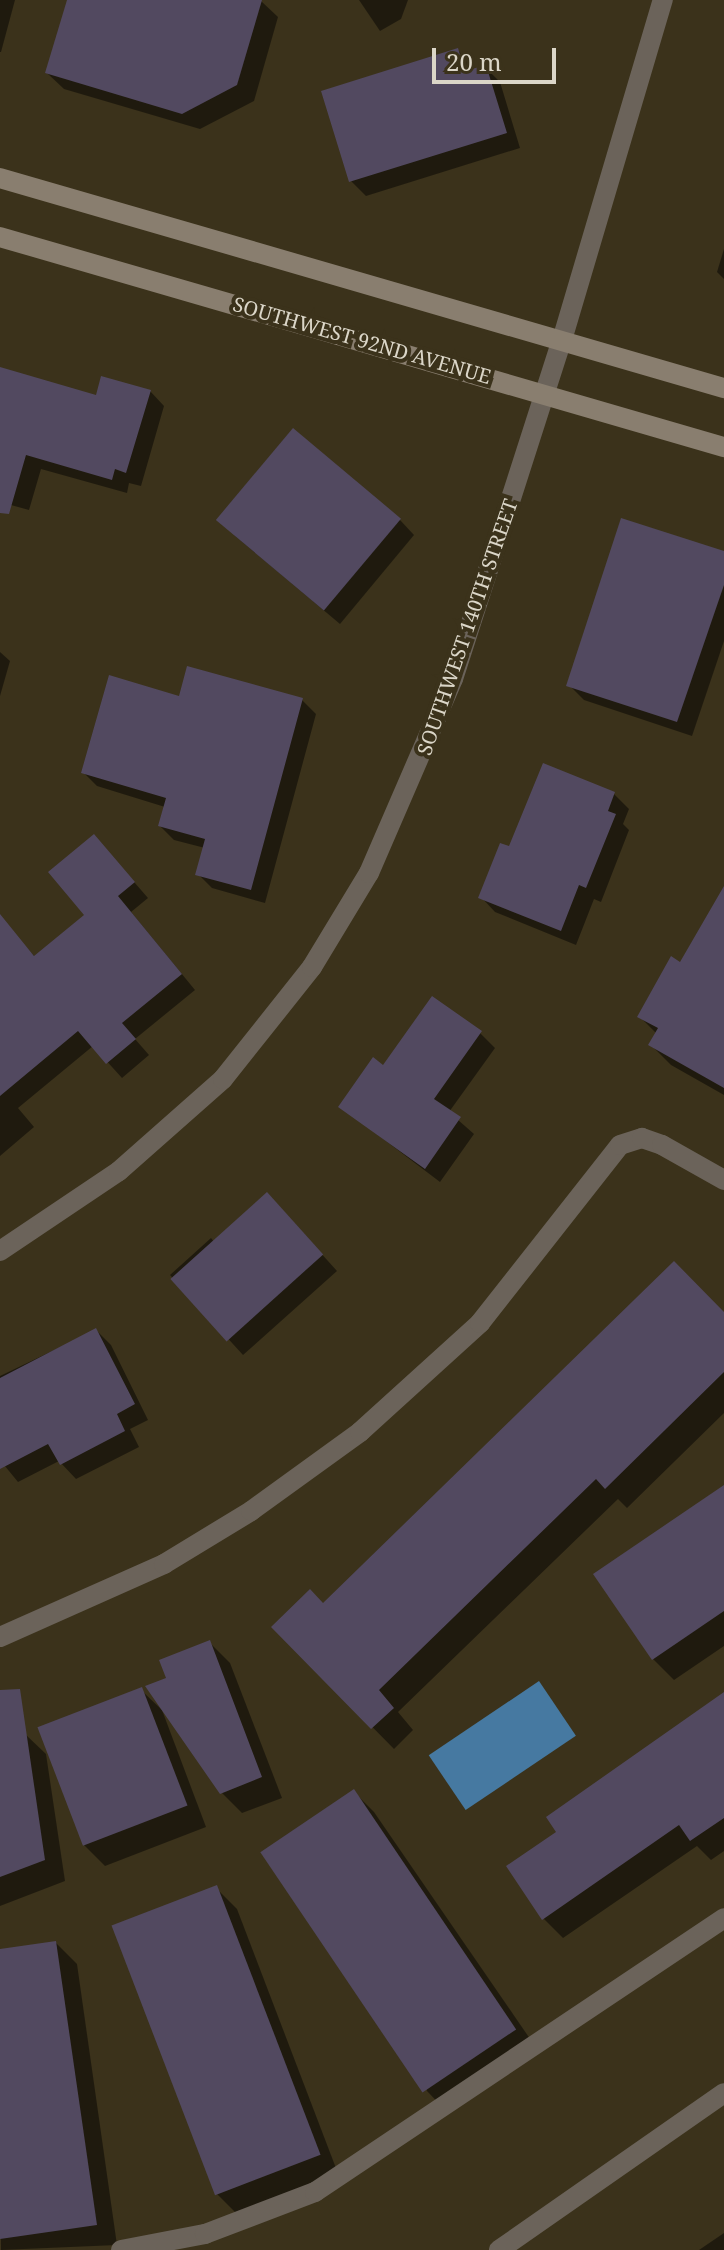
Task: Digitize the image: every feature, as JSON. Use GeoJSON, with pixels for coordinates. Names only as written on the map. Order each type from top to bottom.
{"type":"FeatureCollection","features":[{"type":"Feature","properties":{"kind":"street","name":"SOUTHWEST 140TH STREET"},"geometry":{"type":"LineString","coordinates":[[0,1251],[119,1171],[198,1104],[266,1029],[342,921],[385,841],[438,723],[562,340],[663,0]]}},
{"type":"Feature","properties":{"kind":"street"},"geometry":{"type":"LineString","coordinates":[[0,178],[724,388]]}},
{"type":"Feature","properties":{"kind":"street","name":"SOUTHWEST 92ND AVENUE"},"geometry":{"type":"LineString","coordinates":[[0,237],[544,392],[724,447]]}},
{"type":"Feature","properties":{"kind":"street"},"geometry":{"type":"LineString","coordinates":[[0,1637],[164,1564],[251,1511],[360,1432],[480,1323],[620,1145],[642,1138],[662,1145],[724,1180]]}},
{"type":"Feature","properties":{"kind":"street"},"geometry":{"type":"LineString","coordinates":[[121,2250],[205,2234],[315,2192],[724,1918]]}},
{"type":"Feature","properties":{"kind":"street"},"geometry":{"type":"LineString","coordinates":[[499,2250],[724,2093]]}},
{"type":"Feature","properties":{"kind":"water"},"geometry":{"type":"Polygon","coordinates":[[[539,1681],[576,1736],[466,1810],[429,1755],[539,1681]]]}},
{"type":"Feature","properties":{"kind":"building"},"geometry":{"type":"Polygon","coordinates":[[[67,0],[262,0],[237,85],[182,114],[45,73],[67,0]]]}},
{"type":"Feature","properties":{"kind":"building"},"geometry":{"type":"Polygon","coordinates":[[[458,48],[465,71],[486,65],[507,133],[349,182],[321,91],[458,48]]]}},
{"type":"Feature","properties":{"kind":"building"},"geometry":{"type":"Polygon","coordinates":[[[0,367],[96,395],[101,376],[151,390],[126,473],[115,469],[112,480],[26,455],[9,514],[0,513],[0,367]]]}},
{"type":"Feature","properties":{"kind":"building"},"geometry":{"type":"Polygon","coordinates":[[[293,428],[401,519],[324,611],[216,520],[293,428]]]}},
{"type":"Feature","properties":{"kind":"building"},"geometry":{"type":"Polygon","coordinates":[[[621,518],[724,551],[724,585],[677,722],[566,686],[621,518]]]}},
{"type":"Feature","properties":{"kind":"building"},"geometry":{"type":"Polygon","coordinates":[[[187,666],[303,698],[251,890],[195,875],[205,839],[158,826],[166,798],[81,773],[109,675],[179,696],[187,666]]]}},
{"type":"Feature","properties":{"kind":"building"},"geometry":{"type":"Polygon","coordinates":[[[543,763],[615,792],[608,811],[616,814],[586,888],[579,885],[561,931],[478,898],[500,843],[509,846],[543,763]]]}},
{"type":"Feature","properties":{"kind":"building"},"geometry":{"type":"Polygon","coordinates":[[[94,834],[135,882],[118,896],[182,974],[122,1023],[136,1039],[106,1064],[78,1031],[0,1096],[0,914],[34,956],[84,915],[48,872],[94,834]]]}},
{"type":"Feature","properties":{"kind":"building"},"geometry":{"type":"Polygon","coordinates":[[[724,886],[724,1088],[648,1045],[658,1028],[637,1017],[671,956],[680,962],[724,886]]]}},
{"type":"Feature","properties":{"kind":"building"},"geometry":{"type":"Polygon","coordinates":[[[432,996],[482,1031],[434,1099],[461,1117],[425,1169],[338,1107],[373,1057],[383,1065],[432,996]]]}},
{"type":"Feature","properties":{"kind":"building"},"geometry":{"type":"Polygon","coordinates":[[[267,1192],[323,1254],[227,1341],[170,1279],[267,1192]]]}},
{"type":"Feature","properties":{"kind":"building"},"geometry":{"type":"Polygon","coordinates":[[[674,1261],[724,1312],[724,1372],[605,1489],[596,1479],[379,1690],[394,1708],[371,1729],[271,1627],[310,1589],[323,1603],[674,1261]]]}},
{"type":"Feature","properties":{"kind":"building"},"geometry":{"type":"Polygon","coordinates":[[[96,1328],[135,1404],[117,1414],[125,1431],[60,1465],[48,1444],[0,1469],[0,1378],[96,1328]]]}},
{"type":"Feature","properties":{"kind":"building"},"geometry":{"type":"Polygon","coordinates":[[[724,1485],[724,1611],[652,1660],[593,1574],[724,1485]]]}},
{"type":"Feature","properties":{"kind":"building"},"geometry":{"type":"Polygon","coordinates":[[[210,1640],[262,1777],[220,1794],[145,1686],[166,1678],[159,1660],[210,1640]]]}},
{"type":"Feature","properties":{"kind":"building"},"geometry":{"type":"Polygon","coordinates":[[[142,1687],[188,1806],[83,1846],[37,1727],[142,1687]]]}},
{"type":"Feature","properties":{"kind":"building"},"geometry":{"type":"Polygon","coordinates":[[[20,1689],[45,1860],[0,1877],[0,1690],[20,1689]]]}},
{"type":"Feature","properties":{"kind":"building"},"geometry":{"type":"Polygon","coordinates":[[[724,1692],[724,1818],[690,1841],[679,1825],[542,1920],[506,1866],[556,1832],[546,1817],[724,1692]]]}},
{"type":"Feature","properties":{"kind":"building"},"geometry":{"type":"Polygon","coordinates":[[[354,1789],[516,2029],[422,2093],[260,1852],[354,1789]]]}},
{"type":"Feature","properties":{"kind":"building"},"geometry":{"type":"Polygon","coordinates":[[[217,1885],[321,2155],[215,2195],[112,1925],[217,1885]]]}},
{"type":"Feature","properties":{"kind":"building"},"geometry":{"type":"Polygon","coordinates":[[[56,1941],[97,2225],[0,2239],[0,1949],[56,1941]]]}}]}
